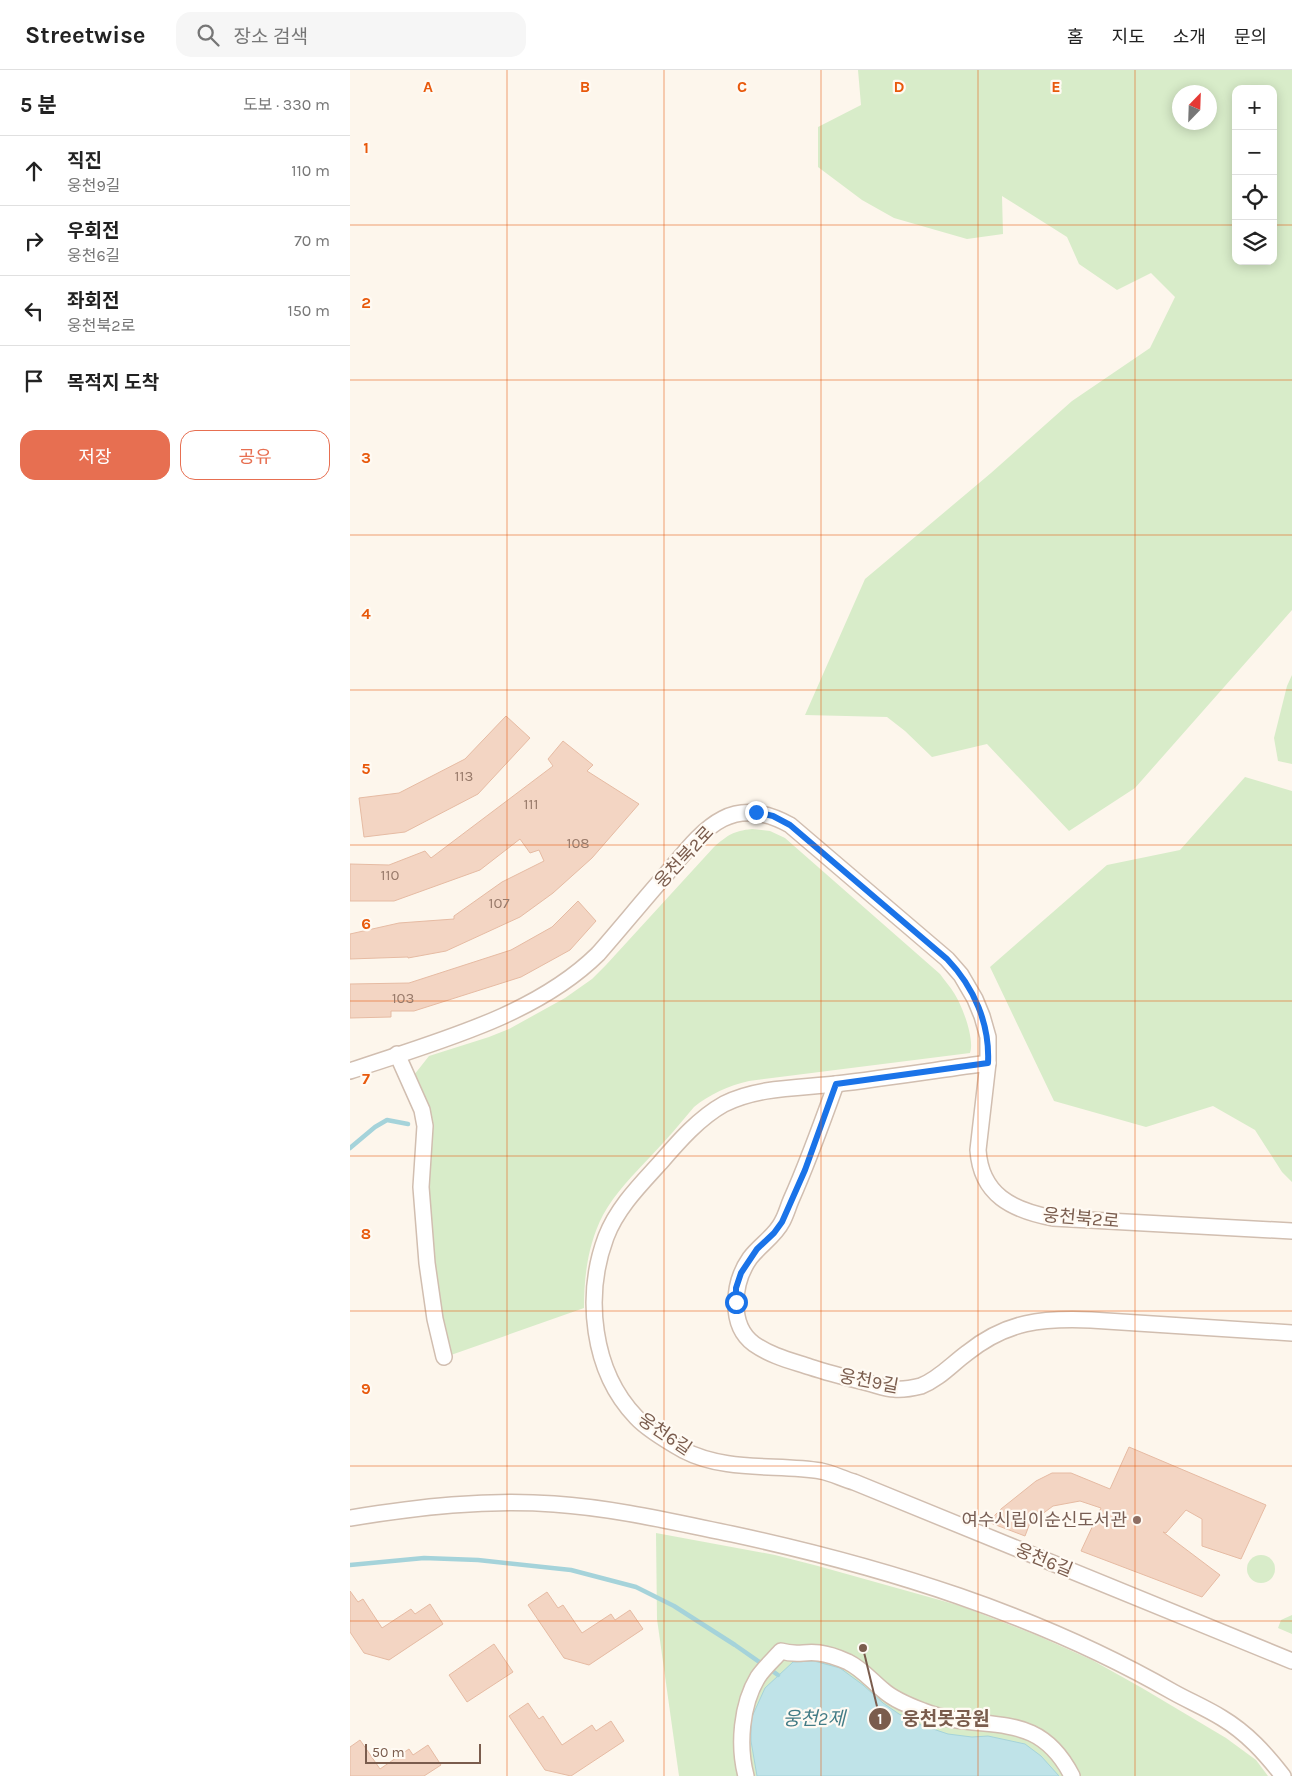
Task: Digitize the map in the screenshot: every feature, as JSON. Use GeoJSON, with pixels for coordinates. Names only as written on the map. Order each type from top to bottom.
{"type":"FeatureCollection","features":[{"type":"Feature","properties":{"kind":"street","name":"웅천북2로"},"geometry":{"type":"LineString","coordinates":[[350,1071],[502,1017],[558,987],[582,970],[598,954],[708,827],[726,818],[746,812],[765,813],[790,825],[951,963],[966,983],[982,1016],[988,1037],[988,1063],[978,1150],[979,1163],[989,1185],[1011,1205],[1053,1218],[1292,1231]]}},
{"type":"Feature","properties":{"kind":"street"},"geometry":{"type":"LineString","coordinates":[[398,1054],[422,1110],[425,1126],[421,1187],[427,1263],[435,1319],[444,1357]]}},
{"type":"Feature","properties":{"kind":"street","name":"웅천6길"},"geometry":{"type":"LineString","coordinates":[[988,1063],[766,1092],[724,1104],[703,1117],[629,1198],[617,1214],[606,1235],[600,1256],[594,1310],[598,1341],[605,1368],[616,1392],[638,1419],[684,1450],[704,1458],[736,1464],[823,1472],[854,1482],[1292,1661]]}},
{"type":"Feature","properties":{"kind":"street","name":"웅천9길"},"geometry":{"type":"LineString","coordinates":[[836,1084],[805,1170],[782,1222],[750,1259],[741,1273],[736,1288],[738,1318],[747,1337],[754,1344],[771,1354],[822,1371],[893,1390],[922,1386],[940,1376],[985,1338],[1030,1322],[1060,1319],[1292,1333]]}},
{"type":"Feature","properties":{"kind":"street"},"geometry":{"type":"LineString","coordinates":[[350,1518],[413,1508],[497,1502],[583,1507],[703,1528],[776,1544],[874,1570],[944,1590],[997,1610],[1066,1638],[1132,1669],[1241,1731],[1257,1745],[1283,1776]]}},
{"type":"Feature","properties":{"kind":"street"},"geometry":{"type":"LineString","coordinates":[[746,1776],[741,1756],[742,1730],[748,1703],[758,1677],[781,1650],[792,1654],[819,1653],[847,1662],[861,1669],[891,1696],[924,1712],[951,1720],[1014,1727],[1034,1734],[1061,1756],[1072,1776]]}},
{"type":"Feature","properties":{"kind":"green space"},"geometry":{"type":"Polygon","coordinates":[[[858,70],[1292,70],[1292,610],[1135,788],[1069,831],[987,744],[932,757],[887,717],[805,715],[865,579],[991,473],[1072,401],[1150,348],[1175,297],[1151,273],[1117,290],[1079,264],[1067,237],[1002,196],[1003,234],[967,239],[894,218],[862,200],[818,167],[818,127],[861,105],[858,70]]]}},
{"type":"Feature","properties":{"kind":"green space"},"geometry":{"type":"Polygon","coordinates":[[[1292,675],[1292,764],[1278,761],[1274,738],[1287,686],[1292,675]]]}},
{"type":"Feature","properties":{"kind":"green space"},"geometry":{"type":"Polygon","coordinates":[[[1245,777],[1292,791],[1292,1182],[1282,1172],[1255,1130],[1213,1106],[1146,1127],[1054,1101],[990,967],[1107,865],[1180,850],[1245,777]]]}},
{"type":"Feature","properties":{"kind":"green space"},"geometry":{"type":"Polygon","coordinates":[[[752,829],[770,831],[785,838],[940,974],[961,1005],[971,1039],[970,1053],[749,1081],[734,1085],[706,1098],[694,1107],[632,1177],[613,1199],[603,1215],[590,1249],[584,1308],[451,1355],[437,1291],[414,1075],[429,1056],[509,1029],[565,998],[592,979],[714,847],[731,834],[752,829]]]}},
{"type":"Feature","properties":{"kind":"green space"},"geometry":{"type":"Polygon","coordinates":[[[656,1533],[775,1555],[818,1566],[961,1606],[1036,1635],[1092,1660],[1226,1738],[1256,1760],[1268,1776],[679,1776],[657,1619],[656,1533]]]}},
{"type":"Feature","properties":{"kind":"green space"},"geometry":{"type":"Polygon","coordinates":[[[1261,1555],[1271,1559],[1275,1569],[1271,1579],[1261,1583],[1251,1579],[1247,1569],[1251,1559],[1261,1555]]]}},
{"type":"Feature","properties":{"kind":"green space"},"geometry":{"type":"Polygon","coordinates":[[[1292,1615],[1292,1634],[1278,1628],[1281,1620],[1292,1615]]]}},
{"type":"Feature","properties":{"kind":"water","name":"웅천2제"},"geometry":{"type":"Polygon","coordinates":[[[814,1661],[840,1668],[883,1703],[899,1714],[921,1725],[948,1734],[972,1737],[988,1736],[1025,1744],[1041,1756],[1059,1776],[757,1776],[751,1741],[751,1719],[765,1688],[793,1662],[814,1661]]]}},
{"type":"Feature","properties":{"kind":"building"},"geometry":{"type":"Polygon","coordinates":[[[506,716],[530,738],[478,794],[405,832],[364,837],[359,798],[399,793],[465,759],[506,716]]]}},
{"type":"Feature","properties":{"kind":"building"},"geometry":{"type":"Polygon","coordinates":[[[563,741],[593,765],[587,771],[639,804],[592,858],[553,893],[520,917],[446,951],[408,958],[350,959],[350,934],[399,923],[454,919],[454,916],[502,882],[544,861],[539,850],[530,853],[520,839],[480,870],[394,901],[350,901],[350,864],[389,865],[425,851],[431,858],[553,766],[548,759],[563,741]]]}},
{"type":"Feature","properties":{"kind":"building"},"geometry":{"type":"Polygon","coordinates":[[[578,901],[596,921],[570,950],[521,977],[414,1011],[391,1011],[391,1017],[350,1018],[350,984],[409,983],[511,950],[552,927],[578,901]]]}},
{"type":"Feature","properties":{"kind":"building","name":"여수시립이순신도서관"},"geometry":{"type":"Polygon","coordinates":[[[1129,1447],[1266,1505],[1241,1559],[1202,1546],[1202,1519],[1186,1510],[1166,1533],[1163,1532],[1220,1575],[1202,1597],[1081,1551],[1101,1508],[1080,1501],[1053,1506],[1030,1523],[1025,1536],[988,1522],[1036,1481],[1052,1473],[1071,1473],[1110,1489],[1129,1447]]]}},
{"type":"Feature","properties":{"kind":"building"},"geometry":{"type":"Polygon","coordinates":[[[350,1591],[358,1602],[363,1599],[382,1628],[411,1609],[415,1614],[430,1604],[443,1624],[389,1660],[364,1653],[350,1632],[350,1591]]]}},
{"type":"Feature","properties":{"kind":"building"},"geometry":{"type":"Polygon","coordinates":[[[547,1592],[558,1608],[563,1605],[582,1633],[611,1614],[615,1620],[630,1610],[643,1629],[589,1665],[564,1658],[528,1605],[547,1592]]]}},
{"type":"Feature","properties":{"kind":"building"},"geometry":{"type":"Polygon","coordinates":[[[494,1644],[513,1672],[467,1702],[449,1675],[494,1644]]]}},
{"type":"Feature","properties":{"kind":"building"},"geometry":{"type":"Polygon","coordinates":[[[528,1703],[539,1719],[543,1716],[562,1745],[592,1725],[596,1731],[611,1721],[624,1741],[571,1776],[545,1770],[509,1716],[528,1703]]]}},
{"type":"Feature","properties":{"kind":"building"},"geometry":{"type":"Polygon","coordinates":[[[360,1740],[380,1769],[409,1749],[413,1755],[428,1745],[441,1765],[424,1776],[350,1776],[350,1747],[360,1740]]]}},
{"type":"Feature","properties":{"kind":"waterway"},"geometry":{"type":"LineString","coordinates":[[350,1148],[375,1127],[387,1120],[408,1124]]}},
{"type":"Feature","properties":{"kind":"waterway"},"geometry":{"type":"LineString","coordinates":[[350,1565],[424,1558],[478,1560],[571,1570],[636,1587],[674,1606],[778,1675]]}},
{"type":"Feature","properties":{"kind":"place","name":"여수시립이순신도서관"},"geometry":{"type":"Point","coordinates":[1137,1520]}},
{"type":"Feature","properties":{"kind":"place","name":"웅천못공원"},"geometry":{"type":"Point","coordinates":[863,1648]}},
{"type":"Feature","properties":{"kind":"route"},"geometry":{"type":"LineString","coordinates":[[736,1302],[736,1288],[741,1273],[757,1249],[774,1233],[782,1222],[805,1170],[836,1084],[988,1063],[988,1037],[982,1016],[975,999],[961,975],[947,959],[790,825],[773,816],[756,812]]}}]}
